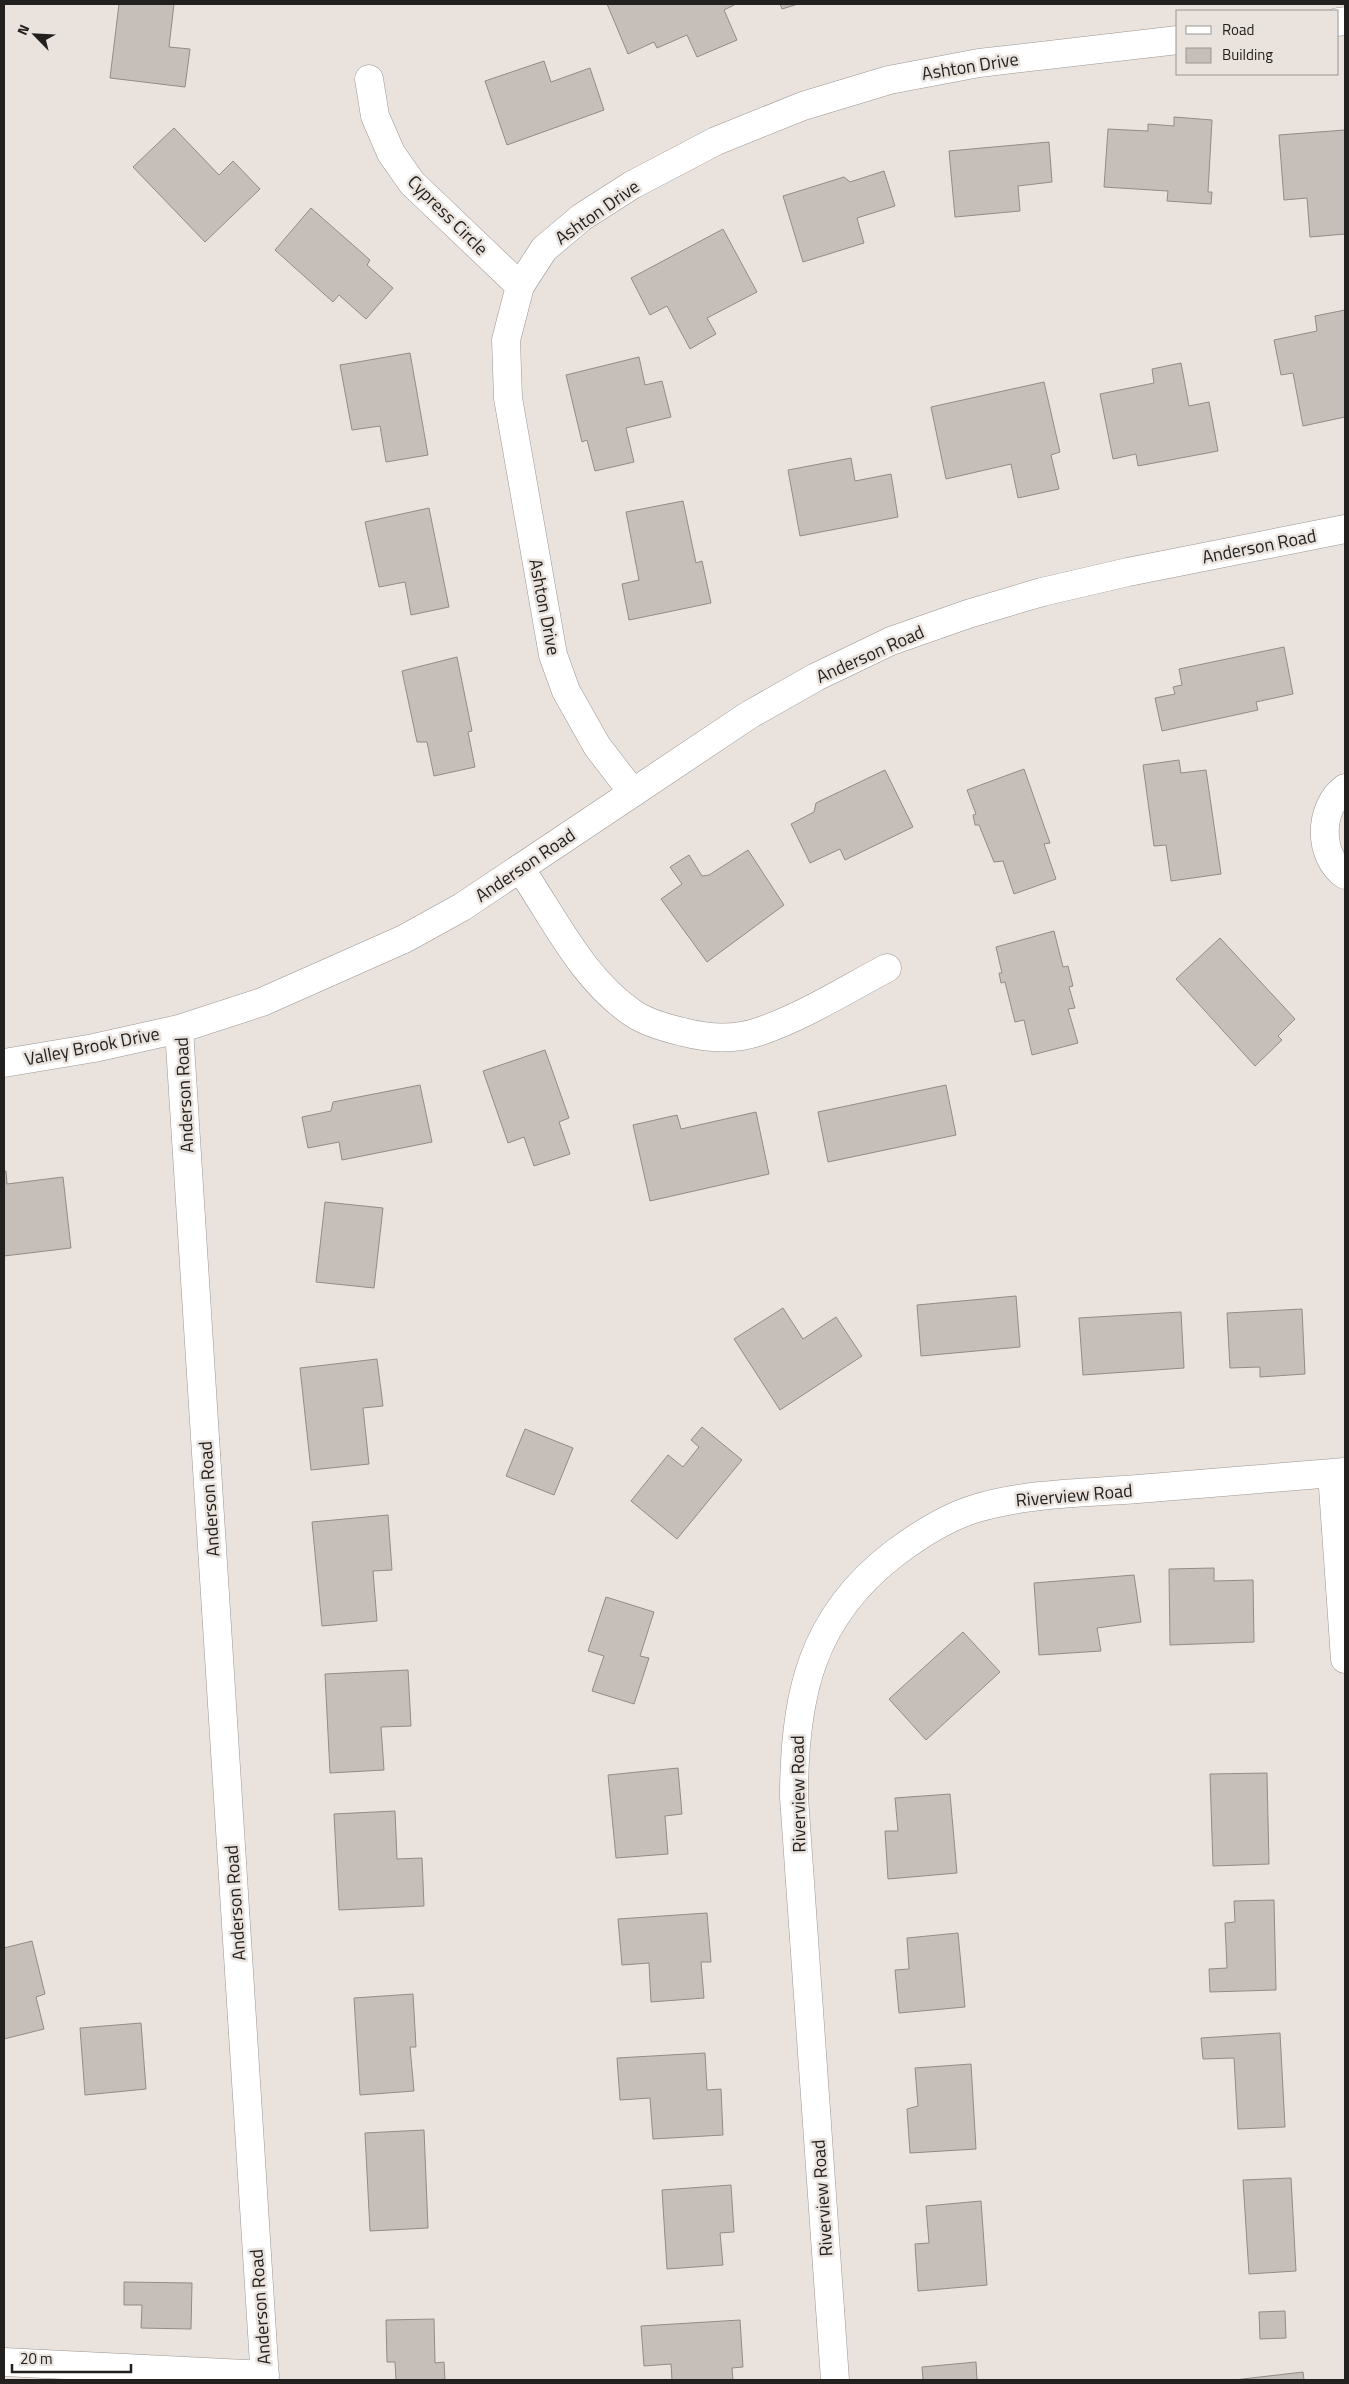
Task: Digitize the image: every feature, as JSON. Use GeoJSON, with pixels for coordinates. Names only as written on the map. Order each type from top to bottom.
{"type":"FeatureCollection","features":[{"type":"Feature","properties":{"kind":"street","name":"Ashton Drive"},"geometry":{"type":"LineString","coordinates":[[633,793],[597,746],[566,691],[553,655],[508,398],[506,340],[520,286],[544,249],[582,217],[632,185],[716,141],[803,106],[889,80],[979,63],[1176,40]]}},
{"type":"Feature","properties":{"kind":"street","name":"Cypress Circle"},"geometry":{"type":"LineString","coordinates":[[369,79],[375,116],[391,153],[412,183],[520,286]]}},
{"type":"Feature","properties":{"kind":"street","name":"Anderson Road"},"geometry":{"type":"LineString","coordinates":[[265,2378],[180,1029],[262,1002],[404,939],[462,907],[758,710],[816,677],[891,641],[968,614],[1042,592],[1128,572],[1345,529]]}},
{"type":"Feature","properties":{"kind":"street"},"geometry":{"type":"LineString","coordinates":[[1345,788],[1326,813],[1326,848],[1335,868],[1345,875]]}},
{"type":"Feature","properties":{"kind":"street"},"geometry":{"type":"LineString","coordinates":[[520,868],[589,972],[609,995],[635,1015],[664,1028],[696,1036],[726,1038],[756,1033],[788,1020],[886,968]]}},
{"type":"Feature","properties":{"kind":"street","name":"Valley Brook Drive"},"geometry":{"type":"LineString","coordinates":[[4,1063],[94,1048],[180,1029]]}},
{"type":"Feature","properties":{"kind":"street"},"geometry":{"type":"LineString","coordinates":[[1339,1473],[1345,1659]]}},
{"type":"Feature","properties":{"kind":"street","name":"Riverview Road"},"geometry":{"type":"LineString","coordinates":[[835,2380],[794,1796],[797,1723],[803,1690],[827,1629],[843,1604],[861,1582],[887,1559],[944,1521],[973,1509],[1037,1497],[1339,1473]]}},
{"type":"Feature","properties":{"kind":"street"},"geometry":{"type":"LineString","coordinates":[[4,2362],[265,2378]]}},
{"type":"Feature","properties":{"kind":"building"},"geometry":{"type":"Polygon","coordinates":[[[119,4],[174,4],[169,47],[190,49],[185,87],[110,78],[119,4]]]}},
{"type":"Feature","properties":{"kind":"building"},"geometry":{"type":"Polygon","coordinates":[[[607,4],[734,4],[724,10],[737,40],[697,57],[687,35],[657,48],[654,42],[628,54],[607,4]]]}},
{"type":"Feature","properties":{"kind":"building"},"geometry":{"type":"Polygon","coordinates":[[[780,4],[798,4],[782,9],[780,4]]]}},
{"type":"Feature","properties":{"kind":"building"},"geometry":{"type":"Polygon","coordinates":[[[544,61],[551,82],[590,68],[604,110],[507,145],[485,81],[544,61]]]}},
{"type":"Feature","properties":{"kind":"building"},"geometry":{"type":"Polygon","coordinates":[[[1174,117],[1212,120],[1208,192],[1212,192],[1211,204],[1167,201],[1168,191],[1104,187],[1108,129],[1148,131],[1148,124],[1174,126],[1174,117]]]}},
{"type":"Feature","properties":{"kind":"building"},"geometry":{"type":"Polygon","coordinates":[[[174,128],[219,175],[233,161],[260,189],[205,242],[133,167],[174,128]]]}},
{"type":"Feature","properties":{"kind":"building"},"geometry":{"type":"Polygon","coordinates":[[[1345,130],[1345,234],[1310,237],[1307,198],[1284,200],[1279,135],[1345,130]]]}},
{"type":"Feature","properties":{"kind":"building"},"geometry":{"type":"Polygon","coordinates":[[[1049,142],[1052,182],[1018,186],[1020,211],[955,217],[949,151],[1049,142]]]}},
{"type":"Feature","properties":{"kind":"building"},"geometry":{"type":"Polygon","coordinates":[[[884,171],[895,206],[857,218],[864,243],[803,262],[783,196],[844,177],[850,182],[884,171]]]}},
{"type":"Feature","properties":{"kind":"building"},"geometry":{"type":"Polygon","coordinates":[[[311,208],[370,260],[367,265],[393,288],[366,319],[339,295],[333,302],[275,250],[311,208]]]}},
{"type":"Feature","properties":{"kind":"building"},"geometry":{"type":"Polygon","coordinates":[[[723,229],[757,292],[707,318],[716,334],[690,349],[667,306],[650,315],[631,278],[723,229]]]}},
{"type":"Feature","properties":{"kind":"building"},"geometry":{"type":"Polygon","coordinates":[[[1345,310],[1345,417],[1303,426],[1293,373],[1281,375],[1274,340],[1317,331],[1315,316],[1345,310]]]}},
{"type":"Feature","properties":{"kind":"building"},"geometry":{"type":"Polygon","coordinates":[[[410,353],[428,455],[386,462],[380,426],[352,430],[340,365],[410,353]]]}},
{"type":"Feature","properties":{"kind":"building"},"geometry":{"type":"Polygon","coordinates":[[[639,357],[645,385],[662,381],[671,417],[626,428],[634,462],[595,471],[587,440],[582,442],[566,375],[639,357]]]}},
{"type":"Feature","properties":{"kind":"building"},"geometry":{"type":"Polygon","coordinates":[[[1181,363],[1189,406],[1209,402],[1218,451],[1138,466],[1136,454],[1113,459],[1100,394],[1154,383],[1152,369],[1181,363]]]}},
{"type":"Feature","properties":{"kind":"building"},"geometry":{"type":"Polygon","coordinates":[[[1044,382],[1060,452],[1051,455],[1059,489],[1018,498],[1011,464],[946,479],[931,407],[1044,382]]]}},
{"type":"Feature","properties":{"kind":"building"},"geometry":{"type":"Polygon","coordinates":[[[851,458],[855,481],[891,474],[898,517],[800,536],[788,470],[851,458]]]}},
{"type":"Feature","properties":{"kind":"building"},"geometry":{"type":"Polygon","coordinates":[[[683,501],[696,563],[702,561],[711,603],[629,620],[622,584],[639,580],[626,512],[683,501]]]}},
{"type":"Feature","properties":{"kind":"building"},"geometry":{"type":"Polygon","coordinates":[[[429,508],[449,607],[411,615],[405,582],[379,587],[365,522],[429,508]]]}},
{"type":"Feature","properties":{"kind":"building"},"geometry":{"type":"Polygon","coordinates":[[[1284,647],[1293,694],[1256,702],[1258,710],[1162,731],[1155,698],[1175,694],[1173,687],[1182,685],[1179,669],[1284,647]]]}},
{"type":"Feature","properties":{"kind":"building"},"geometry":{"type":"Polygon","coordinates":[[[457,657],[472,731],[468,732],[475,767],[434,776],[427,742],[417,742],[402,671],[457,657]]]}},
{"type":"Feature","properties":{"kind":"building"},"geometry":{"type":"Polygon","coordinates":[[[1179,760],[1181,773],[1206,770],[1221,874],[1171,881],[1166,845],[1154,846],[1143,765],[1179,760]]]}},
{"type":"Feature","properties":{"kind":"building"},"geometry":{"type":"Polygon","coordinates":[[[1024,769],[1050,843],[1044,844],[1056,879],[1014,894],[1003,861],[994,862],[979,825],[975,825],[973,815],[976,814],[967,790],[1024,769]]]}},
{"type":"Feature","properties":{"kind":"building"},"geometry":{"type":"Polygon","coordinates":[[[885,770],[913,827],[845,860],[840,849],[810,863],[791,824],[814,812],[816,803],[885,770]]]}},
{"type":"Feature","properties":{"kind":"building"},"geometry":{"type":"Polygon","coordinates":[[[748,850],[784,905],[707,962],[661,899],[682,884],[670,867],[689,855],[702,876],[709,875],[748,850]]]}},
{"type":"Feature","properties":{"kind":"building"},"geometry":{"type":"Polygon","coordinates":[[[1054,931],[1063,967],[1068,966],[1073,986],[1069,987],[1075,1008],[1068,1009],[1078,1043],[1032,1055],[1024,1020],[1015,1022],[1005,982],[1001,983],[999,973],[1002,973],[996,947],[1054,931]]]}},
{"type":"Feature","properties":{"kind":"building"},"geometry":{"type":"Polygon","coordinates":[[[1220,938],[1295,1019],[1278,1036],[1282,1040],[1255,1066],[1176,979],[1220,938]]]}},
{"type":"Feature","properties":{"kind":"building"},"geometry":{"type":"Polygon","coordinates":[[[545,1050],[569,1118],[559,1122],[570,1154],[534,1166],[524,1137],[508,1143],[483,1071],[545,1050]]]}},
{"type":"Feature","properties":{"kind":"building"},"geometry":{"type":"Polygon","coordinates":[[[420,1085],[432,1142],[342,1160],[339,1142],[308,1148],[302,1117],[331,1111],[333,1102],[420,1085]]]}},
{"type":"Feature","properties":{"kind":"building"},"geometry":{"type":"Polygon","coordinates":[[[946,1085],[956,1135],[828,1162],[818,1112],[946,1085]]]}},
{"type":"Feature","properties":{"kind":"building"},"geometry":{"type":"Polygon","coordinates":[[[756,1112],[769,1174],[650,1201],[633,1125],[677,1115],[681,1129],[756,1112]]]}},
{"type":"Feature","properties":{"kind":"building"},"geometry":{"type":"Polygon","coordinates":[[[4,1171],[6,1171],[7,1184],[63,1177],[71,1248],[4,1256],[4,1171]]]}},
{"type":"Feature","properties":{"kind":"building"},"geometry":{"type":"Polygon","coordinates":[[[325,1202],[383,1208],[374,1288],[316,1282],[325,1202]]]}},
{"type":"Feature","properties":{"kind":"building"},"geometry":{"type":"Polygon","coordinates":[[[1016,1296],[1020,1347],[921,1356],[917,1305],[1016,1296]]]}},
{"type":"Feature","properties":{"kind":"building"},"geometry":{"type":"Polygon","coordinates":[[[783,1308],[803,1339],[836,1317],[862,1356],[780,1410],[734,1339],[783,1308]]]}},
{"type":"Feature","properties":{"kind":"building"},"geometry":{"type":"Polygon","coordinates":[[[1302,1309],[1305,1374],[1260,1377],[1260,1367],[1230,1368],[1227,1313],[1302,1309]]]}},
{"type":"Feature","properties":{"kind":"building"},"geometry":{"type":"Polygon","coordinates":[[[1181,1312],[1184,1368],[1083,1375],[1079,1318],[1181,1312]]]}},
{"type":"Feature","properties":{"kind":"building"},"geometry":{"type":"Polygon","coordinates":[[[377,1359],[383,1406],[363,1408],[369,1464],[311,1470],[300,1368],[377,1359]]]}},
{"type":"Feature","properties":{"kind":"building"},"geometry":{"type":"Polygon","coordinates":[[[702,1427],[742,1460],[677,1539],[631,1501],[668,1455],[683,1467],[699,1447],[691,1440],[702,1427]]]}},
{"type":"Feature","properties":{"kind":"building"},"geometry":{"type":"Polygon","coordinates":[[[525,1429],[573,1448],[554,1495],[506,1476],[525,1429]]]}},
{"type":"Feature","properties":{"kind":"building"},"geometry":{"type":"Polygon","coordinates":[[[388,1515],[392,1570],[373,1571],[377,1621],[322,1626],[312,1522],[388,1515]]]}},
{"type":"Feature","properties":{"kind":"building"},"geometry":{"type":"Polygon","coordinates":[[[1214,1568],[1214,1581],[1253,1580],[1254,1642],[1170,1645],[1169,1569],[1214,1568]]]}},
{"type":"Feature","properties":{"kind":"building"},"geometry":{"type":"Polygon","coordinates":[[[1134,1575],[1141,1622],[1097,1628],[1101,1651],[1039,1655],[1034,1583],[1134,1575]]]}},
{"type":"Feature","properties":{"kind":"building"},"geometry":{"type":"Polygon","coordinates":[[[606,1597],[654,1612],[640,1656],[649,1658],[634,1704],[592,1691],[604,1656],[588,1651],[606,1597]]]}},
{"type":"Feature","properties":{"kind":"building"},"geometry":{"type":"Polygon","coordinates":[[[963,1632],[1000,1672],[926,1740],[889,1699],[963,1632]]]}},
{"type":"Feature","properties":{"kind":"building"},"geometry":{"type":"Polygon","coordinates":[[[408,1670],[411,1726],[381,1727],[384,1770],[330,1773],[325,1674],[408,1670]]]}},
{"type":"Feature","properties":{"kind":"building"},"geometry":{"type":"Polygon","coordinates":[[[678,1768],[682,1814],[665,1816],[668,1854],[616,1858],[608,1775],[678,1768]]]}},
{"type":"Feature","properties":{"kind":"building"},"geometry":{"type":"Polygon","coordinates":[[[1267,1773],[1269,1864],[1213,1866],[1210,1774],[1267,1773]]]}},
{"type":"Feature","properties":{"kind":"building"},"geometry":{"type":"Polygon","coordinates":[[[950,1794],[957,1873],[888,1879],[885,1831],[898,1831],[895,1798],[950,1794]]]}},
{"type":"Feature","properties":{"kind":"building"},"geometry":{"type":"Polygon","coordinates":[[[395,1811],[397,1859],[422,1858],[424,1906],[339,1910],[334,1814],[395,1811]]]}},
{"type":"Feature","properties":{"kind":"building"},"geometry":{"type":"Polygon","coordinates":[[[1274,1900],[1276,1990],[1210,1992],[1209,1969],[1227,1968],[1225,1923],[1235,1922],[1234,1901],[1274,1900]]]}},
{"type":"Feature","properties":{"kind":"building"},"geometry":{"type":"Polygon","coordinates":[[[707,1913],[711,1962],[701,1962],[704,1998],[651,2002],[649,1963],[622,1965],[618,1919],[707,1913]]]}},
{"type":"Feature","properties":{"kind":"building"},"geometry":{"type":"Polygon","coordinates":[[[958,1933],[965,2007],[899,2013],[895,1970],[909,1969],[907,1938],[958,1933]]]}},
{"type":"Feature","properties":{"kind":"building"},"geometry":{"type":"Polygon","coordinates":[[[32,1941],[45,1994],[36,1997],[44,2029],[4,2039],[4,1948],[32,1941]]]}},
{"type":"Feature","properties":{"kind":"building"},"geometry":{"type":"Polygon","coordinates":[[[413,1994],[416,2047],[410,2047],[414,2091],[360,2095],[354,1998],[413,1994]]]}},
{"type":"Feature","properties":{"kind":"building"},"geometry":{"type":"Polygon","coordinates":[[[141,2023],[146,2089],[85,2095],[80,2028],[141,2023]]]}},
{"type":"Feature","properties":{"kind":"building"},"geometry":{"type":"Polygon","coordinates":[[[1280,2033],[1285,2127],[1238,2129],[1234,2058],[1203,2059],[1201,2038],[1280,2033]]]}},
{"type":"Feature","properties":{"kind":"building"},"geometry":{"type":"Polygon","coordinates":[[[705,2053],[707,2090],[721,2089],[723,2135],[653,2139],[650,2098],[620,2100],[617,2058],[705,2053]]]}},
{"type":"Feature","properties":{"kind":"building"},"geometry":{"type":"Polygon","coordinates":[[[971,2064],[976,2149],[910,2153],[907,2109],[918,2106],[915,2068],[971,2064]]]}},
{"type":"Feature","properties":{"kind":"building"},"geometry":{"type":"Polygon","coordinates":[[[424,2130],[428,2228],[370,2231],[365,2133],[424,2130]]]}},
{"type":"Feature","properties":{"kind":"building"},"geometry":{"type":"Polygon","coordinates":[[[1291,2178],[1296,2271],[1249,2274],[1243,2180],[1291,2178]]]}},
{"type":"Feature","properties":{"kind":"building"},"geometry":{"type":"Polygon","coordinates":[[[731,2185],[734,2232],[720,2233],[723,2265],[667,2269],[662,2190],[731,2185]]]}},
{"type":"Feature","properties":{"kind":"building"},"geometry":{"type":"Polygon","coordinates":[[[981,2201],[987,2285],[918,2291],[915,2244],[929,2243],[926,2206],[981,2201]]]}},
{"type":"Feature","properties":{"kind":"building"},"geometry":{"type":"Polygon","coordinates":[[[124,2282],[192,2283],[191,2329],[141,2328],[142,2305],[124,2305],[124,2282]]]}},
{"type":"Feature","properties":{"kind":"building"},"geometry":{"type":"Polygon","coordinates":[[[1285,2311],[1286,2338],[1260,2339],[1259,2312],[1285,2311]]]}},
{"type":"Feature","properties":{"kind":"building"},"geometry":{"type":"Polygon","coordinates":[[[434,2319],[435,2363],[444,2362],[445,2380],[396,2380],[395,2362],[387,2362],[386,2320],[434,2319]]]}},
{"type":"Feature","properties":{"kind":"building"},"geometry":{"type":"Polygon","coordinates":[[[740,2320],[743,2367],[732,2368],[733,2380],[672,2380],[671,2364],[644,2366],[641,2326],[740,2320]]]}},
{"type":"Feature","properties":{"kind":"building"},"geometry":{"type":"Polygon","coordinates":[[[976,2362],[977,2380],[923,2380],[922,2367],[976,2362]]]}},
{"type":"Feature","properties":{"kind":"building"},"geometry":{"type":"Polygon","coordinates":[[[1303,2372],[1304,2380],[1234,2380],[1303,2372]]]}}]}
